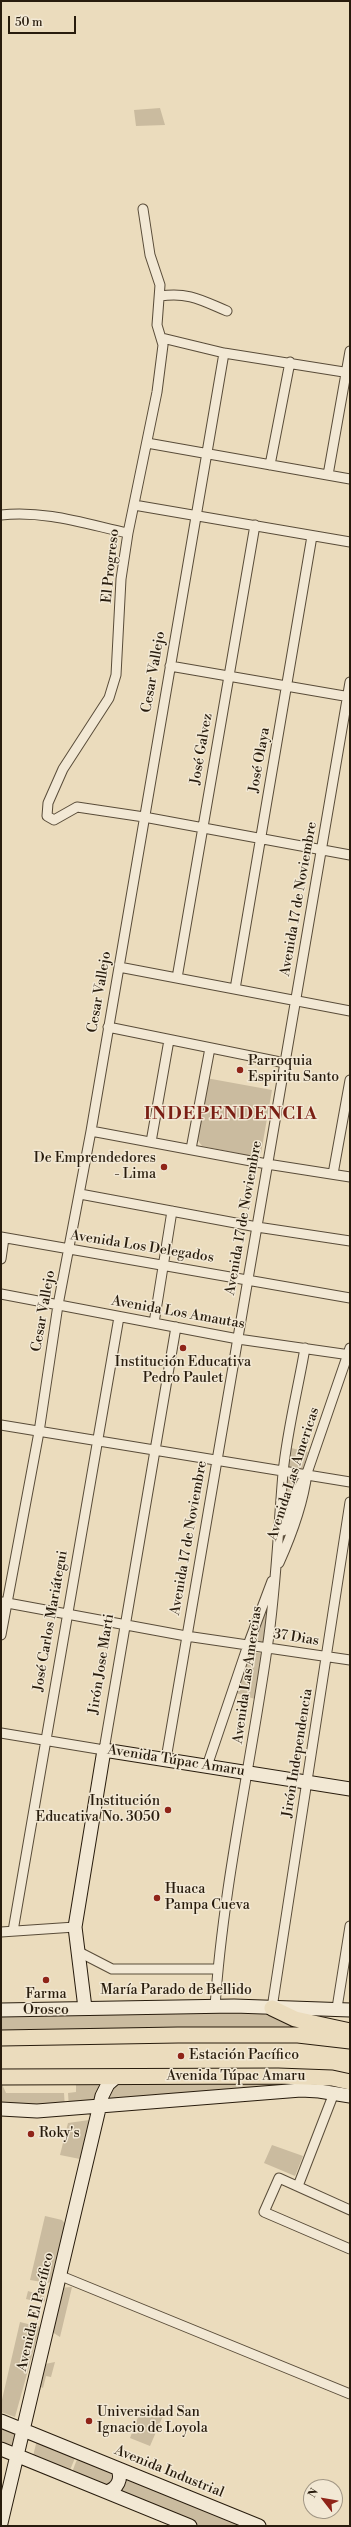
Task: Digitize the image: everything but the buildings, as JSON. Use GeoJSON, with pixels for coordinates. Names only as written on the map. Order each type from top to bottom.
{"type":"FeatureCollection","features":[{"type":"Feature","properties":{"kind":"main road"},"geometry":{"type":"LineString","coordinates":[[272,2008],[295,2019],[350,2031]]}},
{"type":"Feature","properties":{"kind":"main road"},"geometry":{"type":"LineString","coordinates":[[1,2038],[298,2035],[350,2041]]}},
{"type":"Feature","properties":{"kind":"main road","name":"Avenida Túpac Amaru"},"geometry":{"type":"LineString","coordinates":[[1,2077],[116,2078],[278,2076],[332,2078],[350,2082]]}},
{"type":"Feature","properties":{"kind":"street","name":"El Progreso"},"geometry":{"type":"LineString","coordinates":[[143,209],[150,255],[160,286],[157,325],[162,338],[157,392],[128,533],[121,579],[114,686],[91,727],[70,758],[51,795],[46,812],[49,819],[54,820],[77,807],[144,817]]}},
{"type":"Feature","properties":{"kind":"street"},"geometry":{"type":"LineString","coordinates":[[160,296],[179,294],[191,296],[227,311]]}},
{"type":"Feature","properties":{"kind":"street"},"geometry":{"type":"LineString","coordinates":[[162,338],[224,353],[290,362],[348,373]]}},
{"type":"Feature","properties":{"kind":"street"},"geometry":{"type":"LineString","coordinates":[[328,475],[348,373],[350,351]]}},
{"type":"Feature","properties":{"kind":"street","name":"Cesar Vallejo"},"geometry":{"type":"LineString","coordinates":[[1,1634],[4,1602],[39,1432],[58,1305],[91,1131],[224,353]]}},
{"type":"Feature","properties":{"kind":"street"},"geometry":{"type":"LineString","coordinates":[[270,465],[290,362]]}},
{"type":"Feature","properties":{"kind":"street"},"geometry":{"type":"LineString","coordinates":[[146,443],[206,455],[350,479]]}},
{"type":"Feature","properties":{"kind":"street"},"geometry":{"type":"LineString","coordinates":[[134,505],[350,542]]}},
{"type":"Feature","properties":{"kind":"street"},"geometry":{"type":"LineString","coordinates":[[1,514],[20,513],[56,517],[128,533]]}},
{"type":"Feature","properties":{"kind":"street","name":"José Galvez"},"geometry":{"type":"LineString","coordinates":[[177,978],[255,525]]}},
{"type":"Feature","properties":{"kind":"street","name":"José Olaya"},"geometry":{"type":"LineString","coordinates":[[234,989],[312,536]]}},
{"type":"Feature","properties":{"kind":"street"},"geometry":{"type":"LineString","coordinates":[[170,666],[349,697]]}},
{"type":"Feature","properties":{"kind":"street","name":"Avenida 17 de Noviembre"},"geometry":{"type":"LineString","coordinates":[[166,1760],[267,1164],[349,697],[350,682]]}},
{"type":"Feature","properties":{"kind":"street"},"geometry":{"type":"LineString","coordinates":[[144,817],[350,855]]}},
{"type":"Feature","properties":{"kind":"street"},"geometry":{"type":"LineString","coordinates":[[119,966],[296,1001],[350,1010]]}},
{"type":"Feature","properties":{"kind":"street"},"geometry":{"type":"LineString","coordinates":[[108,1027],[285,1063]]}},
{"type":"Feature","properties":{"kind":"street"},"geometry":{"type":"LineString","coordinates":[[151,1142],[169,1040]]}},
{"type":"Feature","properties":{"kind":"street"},"geometry":{"type":"LineString","coordinates":[[191,1149],[210,1048]]}},
{"type":"Feature","properties":{"kind":"street"},"geometry":{"type":"LineString","coordinates":[[333,1174],[350,1080]]}},
{"type":"Feature","properties":{"kind":"street"},"geometry":{"type":"LineString","coordinates":[[91,1131],[267,1164],[350,1177]]}},
{"type":"Feature","properties":{"kind":"street"},"geometry":{"type":"LineString","coordinates":[[80,1194],[257,1227],[350,1241]]}},
{"type":"Feature","properties":{"kind":"street"},"geometry":{"type":"LineString","coordinates":[[154,1323],[172,1212]]}},
{"type":"Feature","properties":{"kind":"street"},"geometry":{"type":"LineString","coordinates":[[1,1259],[3,1238]]}},
{"type":"Feature","properties":{"kind":"street","name":"Avenida Los Delegados"},"geometry":{"type":"LineString","coordinates":[[3,1238],[248,1279],[350,1298]]}},
{"type":"Feature","properties":{"kind":"street","name":"Avenida Los Amautas"},"geometry":{"type":"LineString","coordinates":[[1,1294],[238,1339],[349,1352]]}},
{"type":"Feature","properties":{"kind":"street","name":"José Carlos Mariátegui"},"geometry":{"type":"LineString","coordinates":[[13,1931],[96,1440],[119,1317]]}},
{"type":"Feature","properties":{"kind":"street","name":"Jirón Jose Marti"},"geometry":{"type":"LineString","coordinates":[[85,2008],[75,1927],[124,1624],[176,1327]]}},
{"type":"Feature","properties":{"kind":"street","name":"Avenida Las Amercias"},"geometry":{"type":"LineString","coordinates":[[215,2007],[218,1968],[267,1648],[277,1568],[283,1471],[305,1348]]}},
{"type":"Feature","properties":{"kind":"street","name":"Avenida Las Americas"},"geometry":{"type":"LineString","coordinates":[[207,1766],[248,1645],[277,1568],[292,1535],[304,1495],[307,1473],[349,1352]]}},
{"type":"Feature","properties":{"kind":"street"},"geometry":{"type":"LineString","coordinates":[[1,1425],[155,1449],[217,1461],[307,1473],[350,1482]]}},
{"type":"Feature","properties":{"kind":"street","name":"Jirón Independencia"},"geometry":{"type":"LineString","coordinates":[[272,2008],[328,1657],[350,1502]]}},
{"type":"Feature","properties":{"kind":"street","name":"37 Dias"},"geometry":{"type":"LineString","coordinates":[[4,1602],[186,1636],[350,1660]]}},
{"type":"Feature","properties":{"kind":"street","name":"Avenida Túpac Amaru"},"geometry":{"type":"LineString","coordinates":[[1,1733],[350,1789]]}},
{"type":"Feature","properties":{"kind":"street"},"geometry":{"type":"LineString","coordinates":[[344,2009],[350,1926]]}},
{"type":"Feature","properties":{"kind":"street"},"geometry":{"type":"LineString","coordinates":[[1,1932],[75,1927]]}},
{"type":"Feature","properties":{"kind":"street"},"geometry":{"type":"LineString","coordinates":[[79,1952],[112,1969],[218,1968]]}},
{"type":"Feature","properties":{"kind":"street","name":"María Parado de Bellido"},"geometry":{"type":"LineString","coordinates":[[1,2010],[215,2007],[344,2009]]}},
{"type":"Feature","properties":{"kind":"street","name":"Avenida El Pacífico"},"geometry":{"type":"LineString","coordinates":[[92,2077],[101,2084],[101,2103]]}},
{"type":"Feature","properties":{"kind":"street","name":"Avenida El Pacífico"},"geometry":{"type":"LineString","coordinates":[[1,2524],[101,2103],[106,2088],[116,2078]]}},
{"type":"Feature","properties":{"kind":"street"},"geometry":{"type":"LineString","coordinates":[[1,2109],[37,2111],[101,2103],[271,2092],[319,2091],[350,2096]]}},
{"type":"Feature","properties":{"kind":"street"},"geometry":{"type":"LineString","coordinates":[[298,2186],[334,2093]]}},
{"type":"Feature","properties":{"kind":"street"},"geometry":{"type":"LineString","coordinates":[[350,2210],[279,2178],[264,2212],[350,2249]]}},
{"type":"Feature","properties":{"kind":"street"},"geometry":{"type":"LineString","coordinates":[[61,2276],[350,2394]]}},
{"type":"Feature","properties":{"kind":"street","name":"Avenida Industrial"},"geometry":{"type":"LineString","coordinates":[[1,2421],[24,2429],[124,2472],[259,2526]]}},
{"type":"Feature","properties":{"kind":"street"},"geometry":{"type":"LineString","coordinates":[[1,2449],[190,2526]]}},
{"type":"Feature","properties":{"kind":"street"},"geometry":{"type":"LineString","coordinates":[[107,2492],[114,2489],[124,2472]]}},
{"type":"Feature","properties":{"kind":"street"},"geometry":{"type":"LineString","coordinates":[[121,2498],[120,2486],[124,2472]]}},
{"type":"Feature","properties":{"kind":"shaded area"},"geometry":{"type":"Polygon","coordinates":[[[160,108],[165,125],[136,126],[134,110],[160,108]]]}},
{"type":"Feature","properties":{"kind":"shaded area"},"geometry":{"type":"Polygon","coordinates":[[[206,1078],[272,1090],[261,1153],[256,1157],[202,1146],[196,1138],[206,1078]]]}},
{"type":"Feature","properties":{"kind":"shaded area"},"geometry":{"type":"Polygon","coordinates":[[[291,1448],[308,1452],[302,1472],[288,1469],[291,1448]]]}},
{"type":"Feature","properties":{"kind":"shaded area"},"geometry":{"type":"Polygon","coordinates":[[[287,1475],[301,1477],[287,1505],[287,1475]]]}},
{"type":"Feature","properties":{"kind":"shaded area"},"geometry":{"type":"Polygon","coordinates":[[[267,1610],[266,1645],[253,1642],[267,1610]]]}},
{"type":"Feature","properties":{"kind":"shaded area"},"geometry":{"type":"Polygon","coordinates":[[[251,1652],[264,1654],[258,1700],[236,1693],[251,1652]]]}},
{"type":"Feature","properties":{"kind":"shaded area"},"geometry":{"type":"Polygon","coordinates":[[[235,2008],[333,2029],[1,2037],[1,2012],[235,2008]]]}},
{"type":"Feature","properties":{"kind":"shaded area"},"geometry":{"type":"Polygon","coordinates":[[[76,2079],[98,2082],[101,2098],[69,2108],[68,2093],[76,2092],[76,2079]]]}},
{"type":"Feature","properties":{"kind":"shaded area"},"geometry":{"type":"Polygon","coordinates":[[[1,2082],[6,2093],[64,2093],[65,2108],[1,2108],[1,2082]]]}},
{"type":"Feature","properties":{"kind":"shaded area"},"geometry":{"type":"Polygon","coordinates":[[[112,2083],[350,2083],[350,2094],[102,2106],[112,2083]]]}},
{"type":"Feature","properties":{"kind":"shaded area"},"geometry":{"type":"Polygon","coordinates":[[[89,2120],[80,2159],[60,2155],[68,2123],[89,2120]]]}},
{"type":"Feature","properties":{"kind":"shaded area"},"geometry":{"type":"Polygon","coordinates":[[[272,2145],[303,2156],[295,2176],[264,2163],[272,2145]]]}},
{"type":"Feature","properties":{"kind":"shaded area"},"geometry":{"type":"Polygon","coordinates":[[[45,2216],[62,2220],[66,2225],[53,2281],[48,2283],[30,2280],[45,2216]]]}},
{"type":"Feature","properties":{"kind":"shaded area"},"geometry":{"type":"Polygon","coordinates":[[[72,2287],[60,2337],[49,2330],[59,2288],[72,2287]]]}},
{"type":"Feature","properties":{"kind":"shaded area"},"geometry":{"type":"Polygon","coordinates":[[[28,2291],[44,2296],[45,2301],[42,2303],[26,2299],[28,2291]]]}},
{"type":"Feature","properties":{"kind":"shaded area"},"geometry":{"type":"Polygon","coordinates":[[[20,2322],[40,2327],[15,2417],[1,2412],[1,2404],[20,2322]]]}},
{"type":"Feature","properties":{"kind":"shaded area"},"geometry":{"type":"Polygon","coordinates":[[[55,2362],[51,2377],[46,2376],[43,2388],[39,2386],[40,2365],[55,2362]]]}},
{"type":"Feature","properties":{"kind":"shaded area"},"geometry":{"type":"Polygon","coordinates":[[[142,2407],[163,2416],[150,2446],[130,2438],[142,2407]]]}},
{"type":"Feature","properties":{"kind":"shaded area"},"geometry":{"type":"Polygon","coordinates":[[[1,2422],[23,2430],[16,2454],[1,2448],[1,2422]]]}},
{"type":"Feature","properties":{"kind":"shaded area"},"geometry":{"type":"Polygon","coordinates":[[[38,2436],[77,2453],[68,2475],[32,2460],[38,2436]]]}},
{"type":"Feature","properties":{"kind":"shaded area"},"geometry":{"type":"Polygon","coordinates":[[[79,2454],[257,2526],[194,2526],[71,2475],[79,2454]]]}},
{"type":"Feature","properties":{"kind":"place","name":"Parroquia Espiritu Santo"},"geometry":{"type":"Point","coordinates":[240,1070]}},
{"type":"Feature","properties":{"kind":"place","name":"De Emprendedores - Lima"},"geometry":{"type":"Point","coordinates":[164,1167]}},
{"type":"Feature","properties":{"kind":"place","name":"Institución Educativa Pedro Paulet"},"geometry":{"type":"Point","coordinates":[183,1348]}},
{"type":"Feature","properties":{"kind":"place","name":"Institución Educativa No. 3050"},"geometry":{"type":"Point","coordinates":[168,1810]}},
{"type":"Feature","properties":{"kind":"place","name":"Huaca Pampa Cueva"},"geometry":{"type":"Point","coordinates":[157,1898]}},
{"type":"Feature","properties":{"kind":"place","name":"Farma Orosco"},"geometry":{"type":"Point","coordinates":[46,1980]}},
{"type":"Feature","properties":{"kind":"place","name":"Estación Pacífico"},"geometry":{"type":"Point","coordinates":[181,2056]}},
{"type":"Feature","properties":{"kind":"place","name":"Roky's"},"geometry":{"type":"Point","coordinates":[31,2134]}},
{"type":"Feature","properties":{"kind":"place","name":"Universidad San Ignacio de Loyola"},"geometry":{"type":"Point","coordinates":[89,2421]}},
{"type":"Feature","properties":{"kind":"district","name":"INDEPENDENCIA"},"geometry":{"type":"Point","coordinates":[231,1115]}}]}
